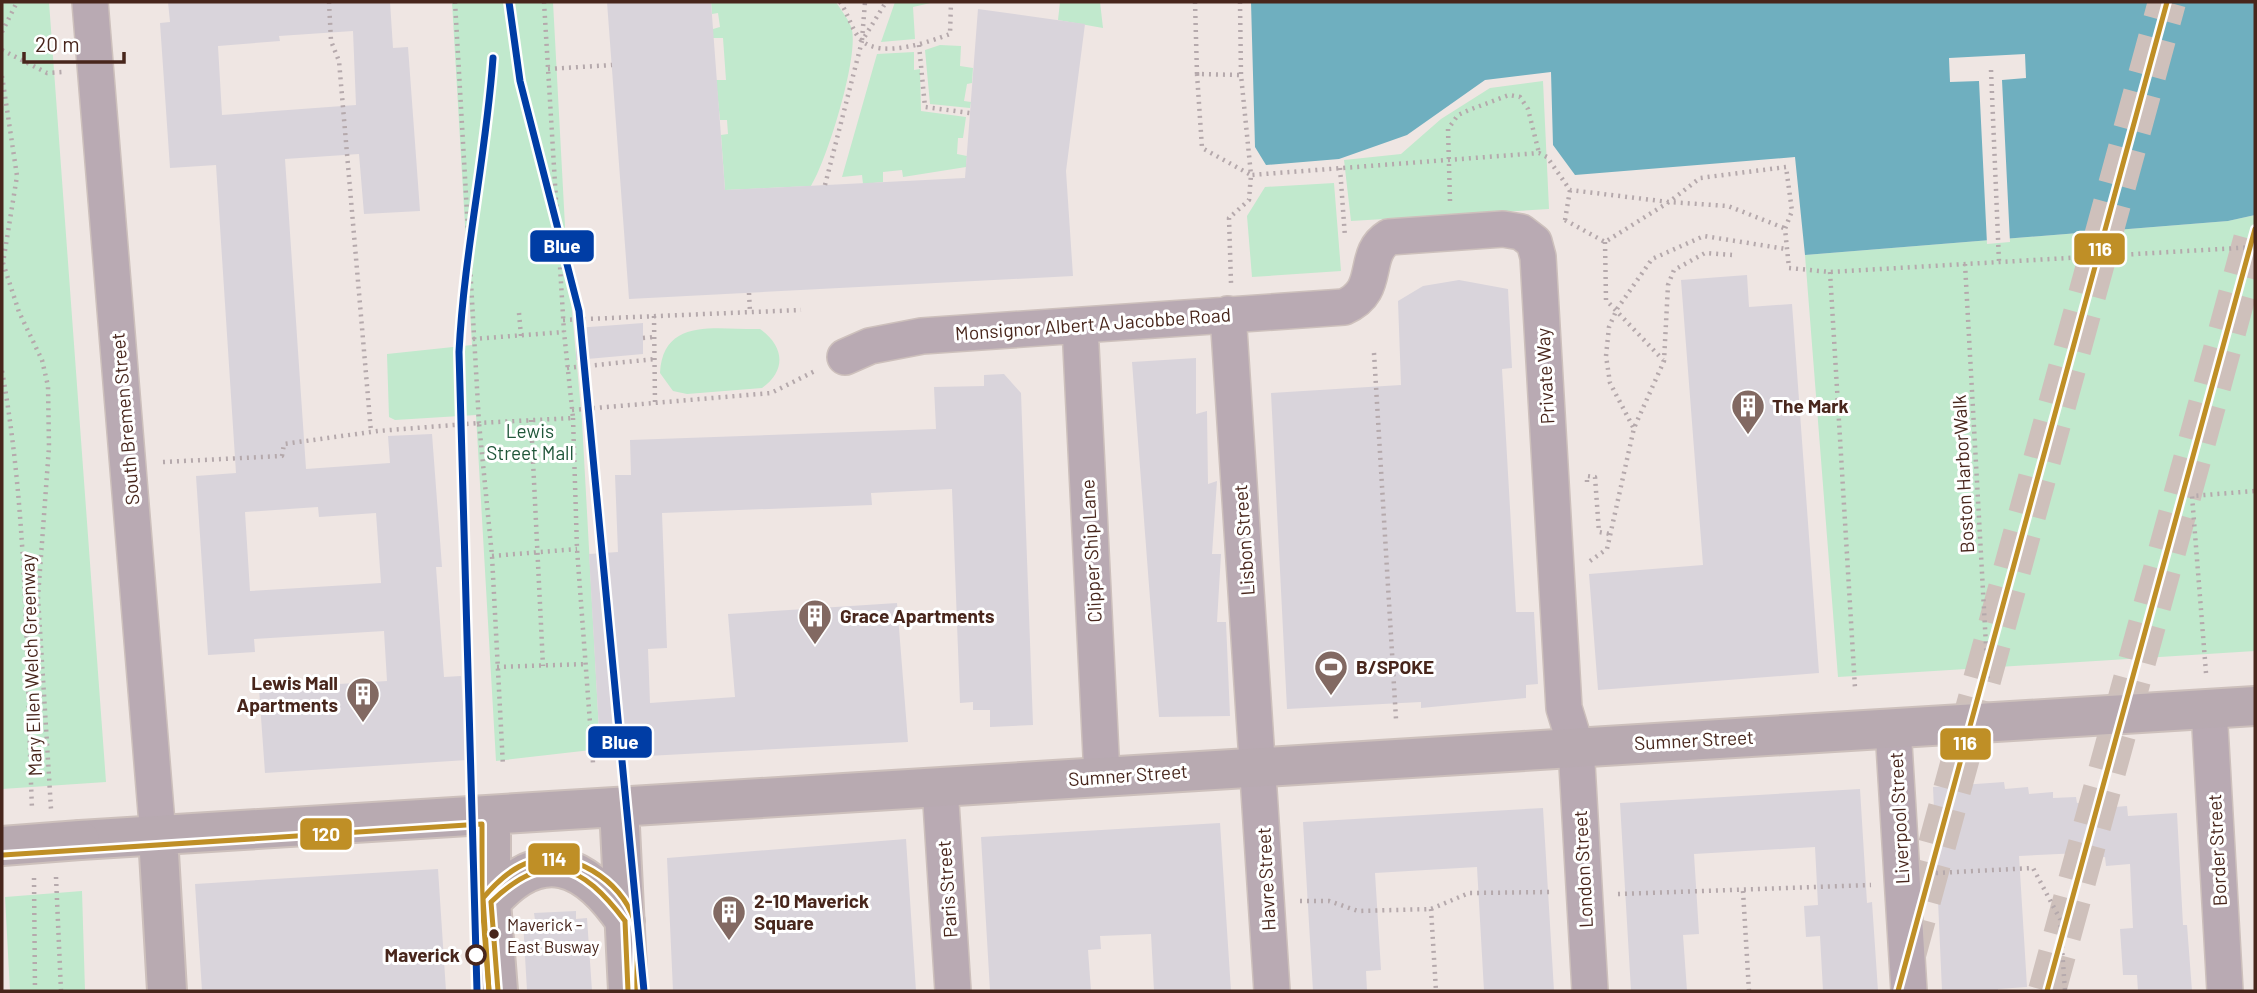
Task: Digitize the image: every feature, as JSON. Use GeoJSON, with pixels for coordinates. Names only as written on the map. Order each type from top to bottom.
{"type":"FeatureCollection","features":[{"type":"Feature","properties":{"kind":"street","name":"South Bremen Street"},"geometry":{"type":"LineString","coordinates":[[90,2],[158,836]]}},
{"type":"Feature","properties":{"kind":"street","name":"Private Way"},"geometry":{"type":"LineString","coordinates":[[1345,307],[1359,301],[1366,291],[1374,254],[1379,243],[1390,237],[1503,229],[1521,232],[1534,242],[1538,257],[1564,708],[1576,747]]}},
{"type":"Feature","properties":{"kind":"street","name":"Monsignor Albert A Jacobbe Road"},"geometry":{"type":"LineString","coordinates":[[845,357],[899,339],[1080,326],[1229,299],[1345,307]]}},
{"type":"Feature","properties":{"kind":"street","name":"Lisbon Street"},"geometry":{"type":"LineString","coordinates":[[1229,299],[1259,766]]}},
{"type":"Feature","properties":{"kind":"street","name":"Clipper Ship Lane"},"geometry":{"type":"LineString","coordinates":[[1080,326],[1102,776]]}},
{"type":"Feature","properties":{"kind":"street","name":"Sumner Street"},"geometry":{"type":"LineString","coordinates":[[2,846],[68,853],[158,836],[2255,706]]}},
{"type":"Feature","properties":{"kind":"street","name":"Border Street"},"geometry":{"type":"LineString","coordinates":[[2209,709],[2225,991]]}},
{"type":"Feature","properties":{"kind":"street","name":"Liverpool Street"},"geometry":{"type":"LineString","coordinates":[[1893,728],[1909,991]]}},
{"type":"Feature","properties":{"kind":"street","name":"London Street"},"geometry":{"type":"LineString","coordinates":[[1576,747],[1590,991]]}},
{"type":"Feature","properties":{"kind":"street","name":"Havre Street"},"geometry":{"type":"LineString","coordinates":[[1259,766],[1272,991]]}},
{"type":"Feature","properties":{"kind":"street","name":"Paris Street"},"geometry":{"type":"LineString","coordinates":[[940,787],[953,991]]}},
{"type":"Feature","properties":{"kind":"street"},"geometry":{"type":"LineString","coordinates":[[619,807],[628,991]]}},
{"type":"Feature","properties":{"kind":"street"},"geometry":{"type":"LineString","coordinates":[[491,815],[491,902],[498,991]]}},
{"type":"Feature","properties":{"kind":"street"},"geometry":{"type":"LineString","coordinates":[[158,836],[167,991]]}},
{"type":"Feature","properties":{"kind":"street"},"geometry":{"type":"LineString","coordinates":[[491,902],[521,875],[539,868],[563,868],[588,878],[607,895],[625,921]]}},
{"type":"Feature","properties":{"kind":"path"},"geometry":{"type":"LineString","coordinates":[[2,32],[16,2]]}},
{"type":"Feature","properties":{"kind":"path"},"geometry":{"type":"LineString","coordinates":[[329,2],[331,41],[339,61],[370,432]]}},
{"type":"Feature","properties":{"kind":"path"},"geometry":{"type":"LineString","coordinates":[[455,2],[473,338],[492,556],[503,766]]}},
{"type":"Feature","properties":{"kind":"path"},"geometry":{"type":"LineString","coordinates":[[544,2],[563,320],[573,418],[577,549],[593,763]]}},
{"type":"Feature","properties":{"kind":"path"},"geometry":{"type":"LineString","coordinates":[[840,2],[862,41],[877,47],[919,45],[950,34],[951,2]]}},
{"type":"Feature","properties":{"kind":"path"},"geometry":{"type":"LineString","coordinates":[[825,185],[862,41],[864,2]]}},
{"type":"Feature","properties":{"kind":"path"},"geometry":{"type":"LineString","coordinates":[[862,41],[886,2]]}},
{"type":"Feature","properties":{"kind":"path"},"geometry":{"type":"LineString","coordinates":[[1195,2],[1202,148],[1251,175],[1539,153],[1547,157],[1570,190],[1564,228]]}},
{"type":"Feature","properties":{"kind":"path"},"geometry":{"type":"LineString","coordinates":[[1229,299],[1229,218],[1249,200],[1251,175],[1241,75],[1240,2]]}},
{"type":"Feature","properties":{"kind":"path"},"geometry":{"type":"LineString","coordinates":[[919,45],[925,107],[970,113]]}},
{"type":"Feature","properties":{"kind":"path"},"geometry":{"type":"LineString","coordinates":[[2,50],[47,74],[95,69]]}},
{"type":"Feature","properties":{"kind":"path"},"geometry":{"type":"LineString","coordinates":[[548,69],[612,65]]}},
{"type":"Feature","properties":{"kind":"path"},"geometry":{"type":"LineString","coordinates":[[1990,70],[1999,262]]}},
{"type":"Feature","properties":{"kind":"path"},"geometry":{"type":"LineString","coordinates":[[1197,74],[1241,75]]}},
{"type":"Feature","properties":{"kind":"path"},"geometry":{"type":"LineString","coordinates":[[2,76],[17,176],[2,263]]}},
{"type":"Feature","properties":{"kind":"path"},"geometry":{"type":"LineString","coordinates":[[1450,207],[1448,129],[1458,115],[1508,95],[1520,97],[1528,108],[1539,153]]}},
{"type":"Feature","properties":{"kind":"path"},"geometry":{"type":"LineString","coordinates":[[1605,242],[1669,202],[1700,177],[1786,167],[1792,211],[1785,229],[1789,268],[1830,272],[2255,247]]}},
{"type":"Feature","properties":{"kind":"path"},"geometry":{"type":"LineString","coordinates":[[1340,168],[1346,251]]}},
{"type":"Feature","properties":{"kind":"path"},"geometry":{"type":"LineString","coordinates":[[1570,190],[1728,206],[1785,229]]}},
{"type":"Feature","properties":{"kind":"path"},"geometry":{"type":"LineString","coordinates":[[1565,220],[1605,242]]}},
{"type":"Feature","properties":{"kind":"path"},"geometry":{"type":"LineString","coordinates":[[1633,428],[1610,383],[1606,356],[1609,327],[1616,309],[1652,259],[1704,236],[1787,249]]}},
{"type":"Feature","properties":{"kind":"path"},"geometry":{"type":"LineString","coordinates":[[1605,242],[1606,300],[1664,361]]}},
{"type":"Feature","properties":{"kind":"path"},"geometry":{"type":"LineString","coordinates":[[1581,568],[1607,549],[1633,428],[1664,361],[1668,285],[1674,270],[1705,253],[1732,255]]}},
{"type":"Feature","properties":{"kind":"path","name":"Mary Ellen Welch Greenway"},"geometry":{"type":"LineString","coordinates":[[2,263],[19,312],[42,360],[48,386],[49,447],[38,597],[52,812]]}},
{"type":"Feature","properties":{"kind":"path","name":"Boston HarborWalk"},"geometry":{"type":"LineString","coordinates":[[1965,264],[1988,682]]}},
{"type":"Feature","properties":{"kind":"path"},"geometry":{"type":"LineString","coordinates":[[1830,272],[1855,688]]}},
{"type":"Feature","properties":{"kind":"path"},"geometry":{"type":"LineString","coordinates":[[748,293],[750,312]]}},
{"type":"Feature","properties":{"kind":"path"},"geometry":{"type":"LineString","coordinates":[[563,320],[802,310]]}},
{"type":"Feature","properties":{"kind":"path"},"geometry":{"type":"LineString","coordinates":[[519,313],[521,335]]}},
{"type":"Feature","properties":{"kind":"path"},"geometry":{"type":"LineString","coordinates":[[654,316],[655,403]]}},
{"type":"Feature","properties":{"kind":"path"},"geometry":{"type":"LineString","coordinates":[[473,338],[564,332]]}},
{"type":"Feature","properties":{"kind":"path"},"geometry":{"type":"LineString","coordinates":[[643,338],[654,337]]}},
{"type":"Feature","properties":{"kind":"path"},"geometry":{"type":"LineString","coordinates":[[1374,353],[1396,719]]}},
{"type":"Feature","properties":{"kind":"path"},"geometry":{"type":"LineString","coordinates":[[627,355],[627,362]]}},
{"type":"Feature","properties":{"kind":"path"},"geometry":{"type":"LineString","coordinates":[[572,410],[771,393],[845,357]]}},
{"type":"Feature","properties":{"kind":"path"},"geometry":{"type":"LineString","coordinates":[[567,368],[654,359]]}},
{"type":"Feature","properties":{"kind":"path"},"geometry":{"type":"LineString","coordinates":[[2,371],[16,469],[21,529],[32,814]]}},
{"type":"Feature","properties":{"kind":"path"},"geometry":{"type":"LineString","coordinates":[[163,463],[282,456],[285,444],[370,432],[573,418]]}},
{"type":"Feature","properties":{"kind":"path"},"geometry":{"type":"LineString","coordinates":[[531,420],[543,666]]}},
{"type":"Feature","properties":{"kind":"path"},"geometry":{"type":"LineString","coordinates":[[1588,488],[1587,476],[1595,477],[1599,532],[1610,534]]}},
{"type":"Feature","properties":{"kind":"path"},"geometry":{"type":"LineString","coordinates":[[2209,709],[2192,496],[2255,491]]}},
{"type":"Feature","properties":{"kind":"path"},"geometry":{"type":"LineString","coordinates":[[492,556],[577,549]]}},
{"type":"Feature","properties":{"kind":"path"},"geometry":{"type":"LineString","coordinates":[[497,667],[587,664]]}},
{"type":"Feature","properties":{"kind":"path"},"geometry":{"type":"LineString","coordinates":[[61,991],[68,853]]}},
{"type":"Feature","properties":{"kind":"path"},"geometry":{"type":"LineString","coordinates":[[1925,874],[2032,868],[2060,919],[2065,991]]}},
{"type":"Feature","properties":{"kind":"path"},"geometry":{"type":"LineString","coordinates":[[34,869],[35,991]]}},
{"type":"Feature","properties":{"kind":"path"},"geometry":{"type":"LineString","coordinates":[[1611,895],[1683,890],[1743,891],[1872,885]]}},
{"type":"Feature","properties":{"kind":"path"},"geometry":{"type":"LineString","coordinates":[[1743,891],[1749,991]]}},
{"type":"Feature","properties":{"kind":"path"},"geometry":{"type":"LineString","coordinates":[[1295,901],[1329,901],[1358,911],[1431,909],[1469,893],[1553,892]]}},
{"type":"Feature","properties":{"kind":"path"},"geometry":{"type":"LineString","coordinates":[[1431,909],[1436,991]]}},
{"type":"Feature","properties":{"kind":"green space"},"geometry":{"type":"Polygon","coordinates":[[[2,2],[49,2],[106,782],[2,789],[2,2]]]}},
{"type":"Feature","properties":{"kind":"green space","name":"Lewis Street Mall"},"geometry":{"type":"Polygon","coordinates":[[[452,2],[553,2],[566,245],[582,421],[600,749],[496,761],[476,415],[395,420],[389,417],[387,354],[472,345],[452,2]]]}},
{"type":"Feature","properties":{"kind":"green space"},"geometry":{"type":"Polygon","coordinates":[[[711,2],[836,2],[847,19],[852,30],[853,44],[846,86],[833,133],[811,186],[725,190],[721,135],[728,134],[727,120],[720,120],[716,80],[726,80],[723,38],[713,38],[713,29],[720,27],[718,13],[712,14],[711,2]]]}},
{"type":"Feature","properties":{"kind":"green space"},"geometry":{"type":"Polygon","coordinates":[[[895,2],[935,2],[913,7],[915,39],[881,42],[895,2]]]}},
{"type":"Feature","properties":{"kind":"green space"},"geometry":{"type":"Polygon","coordinates":[[[1060,2],[1100,2],[1103,28],[1058,20],[1060,2]]]}},
{"type":"Feature","properties":{"kind":"green space"},"geometry":{"type":"Polygon","coordinates":[[[940,45],[961,46],[960,66],[973,68],[972,83],[967,84],[964,101],[971,102],[970,108],[930,104],[925,50],[940,45]]]}},
{"type":"Feature","properties":{"kind":"green space"},"geometry":{"type":"Polygon","coordinates":[[[914,52],[914,70],[920,69],[921,111],[966,117],[963,138],[958,138],[957,154],[967,156],[966,167],[903,177],[902,170],[883,172],[883,182],[863,184],[862,175],[842,177],[877,54],[914,52]]]}},
{"type":"Feature","properties":{"kind":"green space"},"geometry":{"type":"Polygon","coordinates":[[[1543,81],[1549,209],[1351,221],[1344,160],[1401,154],[1441,119],[1490,88],[1543,81]]]}},
{"type":"Feature","properties":{"kind":"green space"},"geometry":{"type":"Polygon","coordinates":[[[1334,183],[1341,271],[1252,277],[1247,216],[1265,187],[1334,183]]]}},
{"type":"Feature","properties":{"kind":"green space"},"geometry":{"type":"Polygon","coordinates":[[[2255,215],[2255,651],[1838,677],[1805,255],[2228,221],[2255,215]]]}},
{"type":"Feature","properties":{"kind":"green space"},"geometry":{"type":"Polygon","coordinates":[[[711,328],[760,329],[774,343],[779,358],[776,374],[762,388],[687,394],[673,391],[660,373],[663,355],[671,342],[682,334],[711,328]]]}},
{"type":"Feature","properties":{"kind":"green space"},"geometry":{"type":"Polygon","coordinates":[[[82,891],[85,991],[10,991],[5,897],[82,891]]]}},
{"type":"Feature","properties":{"kind":"water"},"geometry":{"type":"Polygon","coordinates":[[[1251,2],[2255,2],[2255,215],[2228,221],[1805,255],[1795,157],[1575,175],[1553,145],[1551,72],[1485,80],[1407,135],[1339,159],[1266,165],[1255,147],[1251,2]]]}},
{"type":"Feature","properties":{"kind":"pier"},"geometry":{"type":"Polygon","coordinates":[[[2025,54],[2026,78],[2002,80],[2010,242],[1987,244],[1979,81],[1950,82],[1949,58],[2025,54]]]}},
{"type":"Feature","properties":{"kind":"building"},"geometry":{"type":"Polygon","coordinates":[[[168,2],[390,2],[393,48],[408,47],[420,211],[364,214],[359,154],[285,159],[306,469],[390,463],[388,436],[432,434],[442,567],[436,567],[444,677],[461,676],[467,760],[265,773],[259,689],[387,681],[384,631],[254,639],[255,652],[208,655],[196,476],[236,473],[216,165],[170,168],[160,23],[170,22],[168,2]],[[353,31],[279,36],[280,41],[218,46],[222,115],[356,105],[353,31]],[[318,507],[245,512],[250,591],[381,583],[376,513],[319,517],[318,507]]]}},
{"type":"Feature","properties":{"kind":"building"},"geometry":{"type":"Polygon","coordinates":[[[607,2],[711,2],[725,190],[965,178],[978,9],[1085,24],[1066,171],[1073,276],[629,299],[607,2]]]}},
{"type":"Feature","properties":{"kind":"building","name":"The Mark"},"geometry":{"type":"Polygon","coordinates":[[[1747,275],[1749,307],[1792,304],[1819,673],[1598,690],[1589,574],[1703,565],[1681,280],[1747,275]]]}},
{"type":"Feature","properties":{"kind":"building"},"geometry":{"type":"Polygon","coordinates":[[[1459,280],[1508,289],[1512,368],[1502,369],[1516,612],[1534,612],[1538,684],[1526,685],[1526,698],[1421,708],[1421,702],[1287,709],[1271,393],[1401,385],[1398,301],[1423,286],[1459,280]]]}},
{"type":"Feature","properties":{"kind":"building"},"geometry":{"type":"Polygon","coordinates":[[[643,323],[643,354],[576,360],[576,328],[643,323]]]}},
{"type":"Feature","properties":{"kind":"building"},"geometry":{"type":"Polygon","coordinates":[[[1196,358],[1196,414],[1207,411],[1208,484],[1217,481],[1212,554],[1221,554],[1217,622],[1226,622],[1230,716],[1159,717],[1132,362],[1196,358]]]}},
{"type":"Feature","properties":{"kind":"building"},"geometry":{"type":"Polygon","coordinates":[[[1004,374],[1021,393],[1033,725],[990,727],[990,710],[973,710],[973,702],[960,703],[952,489],[871,493],[872,505],[662,513],[667,648],[648,649],[650,703],[735,697],[728,614],[897,603],[908,742],[610,758],[604,755],[600,749],[589,554],[618,552],[615,475],[631,475],[630,440],[936,429],[934,387],[984,386],[984,375],[1004,374]]]}},
{"type":"Feature","properties":{"kind":"building"},"geometry":{"type":"Polygon","coordinates":[[[2004,782],[2005,789],[2028,787],[2029,794],[2053,792],[2053,798],[2076,797],[2077,803],[2102,802],[2102,808],[2127,806],[2128,816],[2177,813],[2183,925],[2187,925],[2192,991],[2138,991],[2137,975],[2123,975],[2120,929],[2133,928],[2130,864],[2106,866],[2105,857],[2080,859],[2080,853],[2019,856],[2027,987],[1998,991],[1942,991],[1933,787],[2004,782]]]}},
{"type":"Feature","properties":{"kind":"building"},"geometry":{"type":"Polygon","coordinates":[[[1860,789],[1867,903],[1872,902],[1878,991],[1823,991],[1820,936],[1806,937],[1804,906],[1818,905],[1815,847],[1694,854],[1699,934],[1683,935],[1687,991],[1631,991],[1620,803],[1860,789]]]}},
{"type":"Feature","properties":{"kind":"building"},"geometry":{"type":"Polygon","coordinates":[[[1543,808],[1554,991],[1484,991],[1477,867],[1375,873],[1381,970],[1366,971],[1367,991],[1313,991],[1303,822],[1543,808]]]}},
{"type":"Feature","properties":{"kind":"building"},"geometry":{"type":"Polygon","coordinates":[[[1220,823],[1231,991],[1154,991],[1151,934],[1100,936],[1101,949],[1088,950],[1091,991],[990,991],[981,837],[1220,823]]]}},
{"type":"Feature","properties":{"kind":"building"},"geometry":{"type":"Polygon","coordinates":[[[906,839],[916,991],[673,991],[667,858],[906,839]]]}},
{"type":"Feature","properties":{"kind":"building"},"geometry":{"type":"Polygon","coordinates":[[[438,869],[446,991],[202,991],[195,884],[438,869]]]}},
{"type":"Feature","properties":{"kind":"building"},"geometry":{"type":"Polygon","coordinates":[[[576,911],[576,919],[587,918],[592,991],[527,991],[523,921],[535,920],[534,913],[576,911]]]}},
{"type":"Feature","properties":{"kind":"tunnel"},"geometry":{"type":"LineString","coordinates":[[1907,955],[2167,2]]}},
{"type":"Feature","properties":{"kind":"tunnel"},"geometry":{"type":"LineString","coordinates":[[2047,991],[2255,229]]}},
{"type":"Feature","properties":{"kind":"transit line","name":"Blue"},"geometry":{"type":"LineString","coordinates":[[509,2],[520,81],[579,311],[644,991]]}},
{"type":"Feature","properties":{"kind":"transit line","name":"116"},"geometry":{"type":"LineString","coordinates":[[1898,991],[2167,2]]}},
{"type":"Feature","properties":{"kind":"transit line","name":"Blue"},"geometry":{"type":"LineString","coordinates":[[477,991],[459,352],[465,278],[493,58]]}},
{"type":"Feature","properties":{"kind":"transit line","name":"116"},"geometry":{"type":"LineString","coordinates":[[2047,991],[2255,229]]}},
{"type":"Feature","properties":{"kind":"transit line","name":"120"},"geometry":{"type":"LineString","coordinates":[[3,855],[482,824],[482,903],[489,991]]}},
{"type":"Feature","properties":{"kind":"transit line","name":"114"},"geometry":{"type":"LineString","coordinates":[[489,991],[483,898],[516,868],[545,859],[577,863],[592,871],[618,892],[628,906],[637,937],[637,991]]}},
{"type":"Feature","properties":{"kind":"transit line","name":"116"},"geometry":{"type":"LineString","coordinates":[[491,902],[511,885],[530,874],[547,869],[563,870],[594,886],[625,921]]}},
{"type":"Feature","properties":{"kind":"transit line","name":"116"},"geometry":{"type":"LineString","coordinates":[[491,902],[498,991]]}},
{"type":"Feature","properties":{"kind":"transit line","name":"116"},"geometry":{"type":"LineString","coordinates":[[625,921],[628,991]]}},
{"type":"Feature","properties":{"kind":"place","name":"The Mark"},"geometry":{"type":"Point","coordinates":[1748,436]}},
{"type":"Feature","properties":{"kind":"place","name":"Grace Apartments"},"geometry":{"type":"Point","coordinates":[815,646]}},
{"type":"Feature","properties":{"kind":"place","name":"B/SPOKE"},"geometry":{"type":"Point","coordinates":[1331,697]}},
{"type":"Feature","properties":{"kind":"place","name":"Lewis Mall Apartments"},"geometry":{"type":"Point","coordinates":[363,724]}},
{"type":"Feature","properties":{"kind":"place","name":"Maverick - East Busway"},"geometry":{"type":"Point","coordinates":[494,934]}},
{"type":"Feature","properties":{"kind":"place","name":"2-10 Maverick Square"},"geometry":{"type":"Point","coordinates":[729,942]}},
{"type":"Feature","properties":{"kind":"place","name":"Maverick"},"geometry":{"type":"Point","coordinates":[476,955]}}]}
